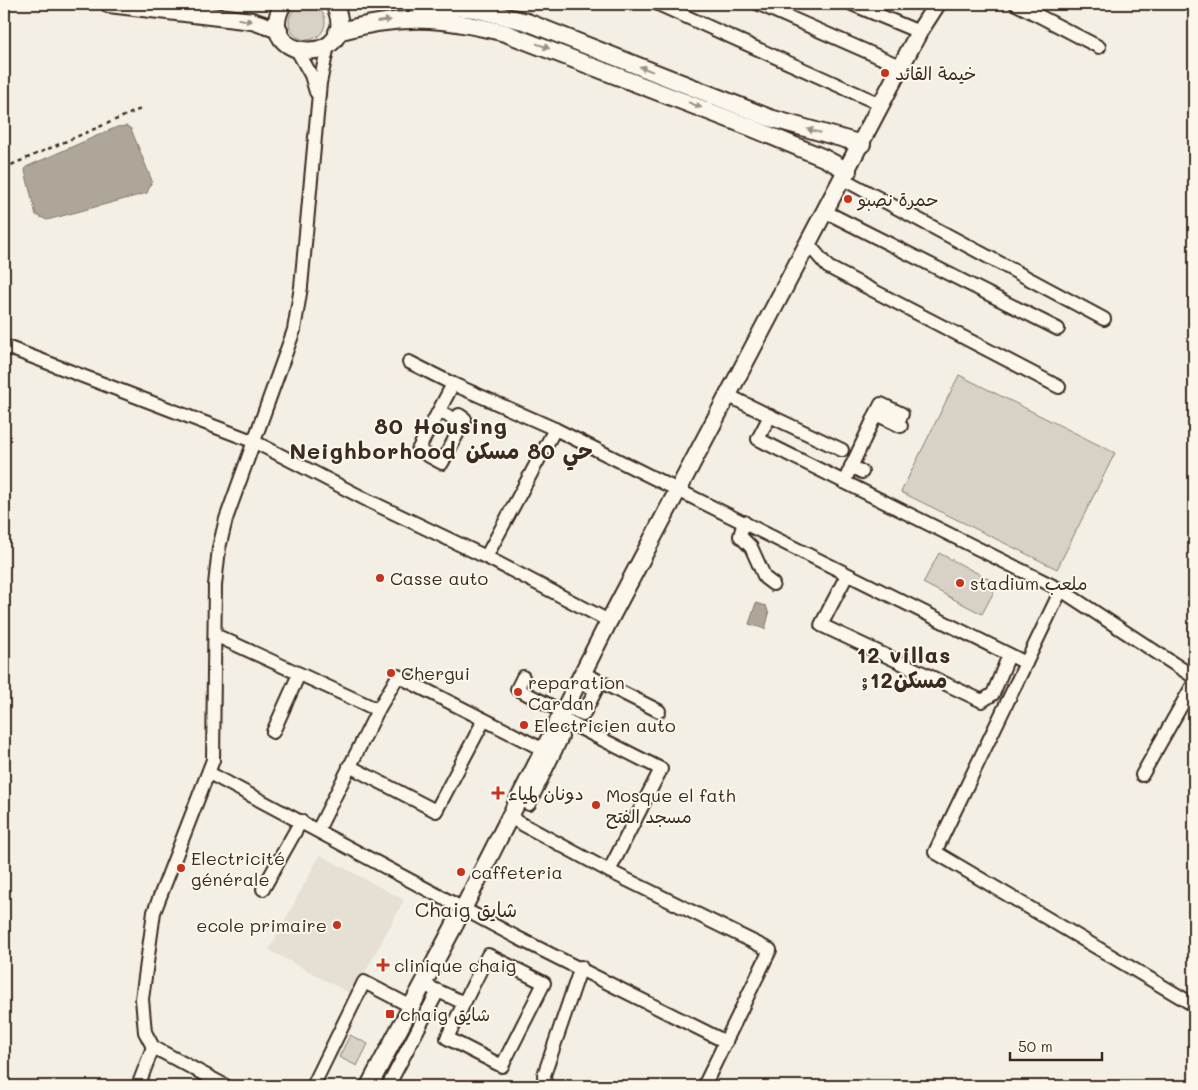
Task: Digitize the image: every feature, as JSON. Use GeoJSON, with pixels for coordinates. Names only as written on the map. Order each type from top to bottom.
{"type":"FeatureCollection","features":[{"type":"Feature","properties":{"kind":"main road"},"geometry":{"type":"LineString","coordinates":[[109,4],[252,21],[279,30]]}},
{"type":"Feature","properties":{"kind":"main road"},"geometry":{"type":"LineString","coordinates":[[283,4],[277,18],[279,30],[284,41],[297,50],[313,52],[332,39],[385,20],[404,19],[453,22],[505,33],[752,128],[824,158],[846,175]]}},
{"type":"Feature","properties":{"kind":"main road"},"geometry":{"type":"LineString","coordinates":[[332,39],[339,22],[334,4]]}},
{"type":"Feature","properties":{"kind":"main road"},"geometry":{"type":"LineString","coordinates":[[417,4],[474,10],[527,22],[770,118],[862,144]]}},
{"type":"Feature","properties":{"kind":"main road"},"geometry":{"type":"LineString","coordinates":[[369,1086],[412,1007],[431,987],[463,909],[580,677],[846,175],[919,32],[937,4]]}},
{"type":"Feature","properties":{"kind":"street"},"geometry":{"type":"LineString","coordinates":[[658,4],[882,105]]}},
{"type":"Feature","properties":{"kind":"street"},"geometry":{"type":"LineString","coordinates":[[759,4],[902,66]]}},
{"type":"Feature","properties":{"kind":"street"},"geometry":{"type":"LineString","coordinates":[[852,4],[919,32]]}},
{"type":"Feature","properties":{"kind":"street"},"geometry":{"type":"LineString","coordinates":[[1016,4],[1100,47]]}},
{"type":"Feature","properties":{"kind":"street"},"geometry":{"type":"LineString","coordinates":[[226,1086],[153,1047],[144,1032],[142,999],[154,912],[213,760],[215,585],[219,548],[226,519],[294,330],[301,287],[318,102],[332,39]]}},
{"type":"Feature","properties":{"kind":"street"},"geometry":{"type":"LineString","coordinates":[[297,50],[311,75],[318,102]]}},
{"type":"Feature","properties":{"kind":"street"},"geometry":{"type":"LineString","coordinates":[[846,175],[1104,319]]}},
{"type":"Feature","properties":{"kind":"street"},"geometry":{"type":"LineString","coordinates":[[826,212],[1058,329]]}},
{"type":"Feature","properties":{"kind":"street"},"geometry":{"type":"LineString","coordinates":[[809,244],[828,267],[1059,386]]}},
{"type":"Feature","properties":{"kind":"street"},"geometry":{"type":"LineString","coordinates":[[4,346],[255,442],[369,501],[486,557],[609,621]]}},
{"type":"Feature","properties":{"kind":"street"},"geometry":{"type":"LineString","coordinates":[[409,362],[453,384],[555,429],[1026,663]]}},
{"type":"Feature","properties":{"kind":"street"},"geometry":{"type":"LineString","coordinates":[[439,410],[453,384]]}},
{"type":"Feature","properties":{"kind":"street"},"geometry":{"type":"LineString","coordinates":[[729,396],[842,450]]}},
{"type":"Feature","properties":{"kind":"street"},"geometry":{"type":"LineString","coordinates":[[770,416],[758,439],[1061,590],[1194,677]]}},
{"type":"Feature","properties":{"kind":"street"},"geometry":{"type":"LineString","coordinates":[[844,482],[857,469],[868,431],[875,434],[880,416],[899,425]]}},
{"type":"Feature","properties":{"kind":"street"},"geometry":{"type":"LineString","coordinates":[[486,557],[555,429]]}},
{"type":"Feature","properties":{"kind":"street"},"geometry":{"type":"LineString","coordinates":[[744,522],[740,536],[756,555],[765,578],[773,584]]}},
{"type":"Feature","properties":{"kind":"street"},"geometry":{"type":"LineString","coordinates":[[847,575],[821,625],[982,701],[992,694],[1009,655]]}},
{"type":"Feature","properties":{"kind":"street"},"geometry":{"type":"LineString","coordinates":[[1061,590],[935,852],[1194,1005]]}},
{"type":"Feature","properties":{"kind":"street"},"geometry":{"type":"LineString","coordinates":[[215,635],[378,710]]}},
{"type":"Feature","properties":{"kind":"street"},"geometry":{"type":"LineString","coordinates":[[273,732],[299,674]]}},
{"type":"Feature","properties":{"kind":"street"},"geometry":{"type":"LineString","coordinates":[[318,830],[378,710],[398,676],[544,750]]}},
{"type":"Feature","properties":{"kind":"street"},"geometry":{"type":"LineString","coordinates":[[523,677],[516,689],[560,717],[661,769],[609,871]]}},
{"type":"Feature","properties":{"kind":"street"},"geometry":{"type":"LineString","coordinates":[[580,677],[659,711]]}},
{"type":"Feature","properties":{"kind":"street"},"geometry":{"type":"LineString","coordinates":[[1142,775],[1194,683]]}},
{"type":"Feature","properties":{"kind":"street"},"geometry":{"type":"LineString","coordinates":[[518,798],[530,804],[562,737],[560,717]]}},
{"type":"Feature","properties":{"kind":"street"},"geometry":{"type":"LineString","coordinates":[[350,766],[436,811],[484,720]]}},
{"type":"Feature","properties":{"kind":"street"},"geometry":{"type":"LineString","coordinates":[[209,773],[463,909],[726,1042]]}},
{"type":"Feature","properties":{"kind":"street"},"geometry":{"type":"LineString","coordinates":[[509,817],[609,871],[770,950],[704,1086]]}},
{"type":"Feature","properties":{"kind":"street"},"geometry":{"type":"LineString","coordinates":[[263,889],[301,822]]}},
{"type":"Feature","properties":{"kind":"street"},"geometry":{"type":"LineString","coordinates":[[488,955],[544,983],[502,1066],[447,1038],[464,1003],[488,955]]}},
{"type":"Feature","properties":{"kind":"street"},"geometry":{"type":"LineString","coordinates":[[545,1086],[544,1075],[581,968]]}},
{"type":"Feature","properties":{"kind":"street"},"geometry":{"type":"LineString","coordinates":[[313,1086],[364,982],[412,1007]]}},
{"type":"Feature","properties":{"kind":"street"},"geometry":{"type":"LineString","coordinates":[[388,1086],[431,987],[464,1003]]}},
{"type":"Feature","properties":{"kind":"street"},"geometry":{"type":"LineString","coordinates":[[138,1086],[153,1047]]}},
{"type":"Feature","properties":{"kind":"path"},"geometry":{"type":"LineString","coordinates":[[4,168],[143,108]]}},
{"type":"Feature","properties":{"kind":"shaded area"},"geometry":{"type":"Polygon","coordinates":[[[307,4],[319,10],[325,22],[319,34],[307,40],[295,34],[289,22],[295,10],[307,4]]]}},
{"type":"Feature","properties":{"kind":"shaded area"},"geometry":{"type":"Polygon","coordinates":[[[127,126],[131,129],[152,181],[147,193],[47,220],[36,215],[25,171],[26,167],[117,127],[127,126]]]}},
{"type":"Feature","properties":{"kind":"shaded area"},"geometry":{"type":"Polygon","coordinates":[[[959,375],[1115,453],[1057,569],[901,492],[959,375]]]}},
{"type":"Feature","properties":{"kind":"shaded area","name":"stadium ملعب"},"geometry":{"type":"Polygon","coordinates":[[[939,553],[998,584],[982,614],[923,583],[939,553]]]}},
{"type":"Feature","properties":{"kind":"shaded area"},"geometry":{"type":"Polygon","coordinates":[[[756,603],[766,606],[769,614],[765,629],[749,624],[756,603]]]}},
{"type":"Feature","properties":{"kind":"shaded area","name":"ecole primaire"},"geometry":{"type":"Polygon","coordinates":[[[320,855],[404,900],[353,995],[269,950],[320,855]]]}},
{"type":"Feature","properties":{"kind":"shaded area"},"geometry":{"type":"Polygon","coordinates":[[[350,1035],[368,1044],[357,1066],[339,1057],[350,1035]]]}},
{"type":"Feature","properties":{"kind":"place","name":"خيمة القائد"},"geometry":{"type":"Point","coordinates":[885,73]}},
{"type":"Feature","properties":{"kind":"place","name":"حمرة نصبو"},"geometry":{"type":"Point","coordinates":[848,199]}},
{"type":"Feature","properties":{"kind":"place","name":"Casse auto"},"geometry":{"type":"Point","coordinates":[380,578]}},
{"type":"Feature","properties":{"kind":"place","name":"stadium ملعب"},"geometry":{"type":"Point","coordinates":[960,583]}},
{"type":"Feature","properties":{"kind":"place","name":"Chergui"},"geometry":{"type":"Point","coordinates":[391,673]}},
{"type":"Feature","properties":{"kind":"place","name":"reparation Cardan"},"geometry":{"type":"Point","coordinates":[518,692]}},
{"type":"Feature","properties":{"kind":"place","name":"Electricien auto"},"geometry":{"type":"Point","coordinates":[524,725]}},
{"type":"Feature","properties":{"kind":"place","name":"دونان لمياء"},"geometry":{"type":"Point","coordinates":[498,793]}},
{"type":"Feature","properties":{"kind":"place","name":"Mosque el fath مسجد الفتح"},"geometry":{"type":"Point","coordinates":[596,805]}},
{"type":"Feature","properties":{"kind":"place","name":"Electricité générale"},"geometry":{"type":"Point","coordinates":[181,868]}},
{"type":"Feature","properties":{"kind":"place","name":"caffeteria"},"geometry":{"type":"Point","coordinates":[461,872]}},
{"type":"Feature","properties":{"kind":"place","name":"ecole primaire"},"geometry":{"type":"Point","coordinates":[337,925]}},
{"type":"Feature","properties":{"kind":"place","name":"clinique chaig"},"geometry":{"type":"Point","coordinates":[383,965]}},
{"type":"Feature","properties":{"kind":"place","name":"chaig شايق"},"geometry":{"type":"Point","coordinates":[390,1014]}},
{"type":"Feature","properties":{"kind":"district","name":"80 Housing Neighborhood حي 80 مسكن"},"geometry":{"type":"Point","coordinates":[441,438]}},
{"type":"Feature","properties":{"kind":"district","name":"12 villas ;12مسكن"},"geometry":{"type":"Point","coordinates":[904,666]}},
{"type":"Feature","properties":{"kind":"district","name":"Chaig شايق"},"geometry":{"type":"Point","coordinates":[466,909]}}]}
